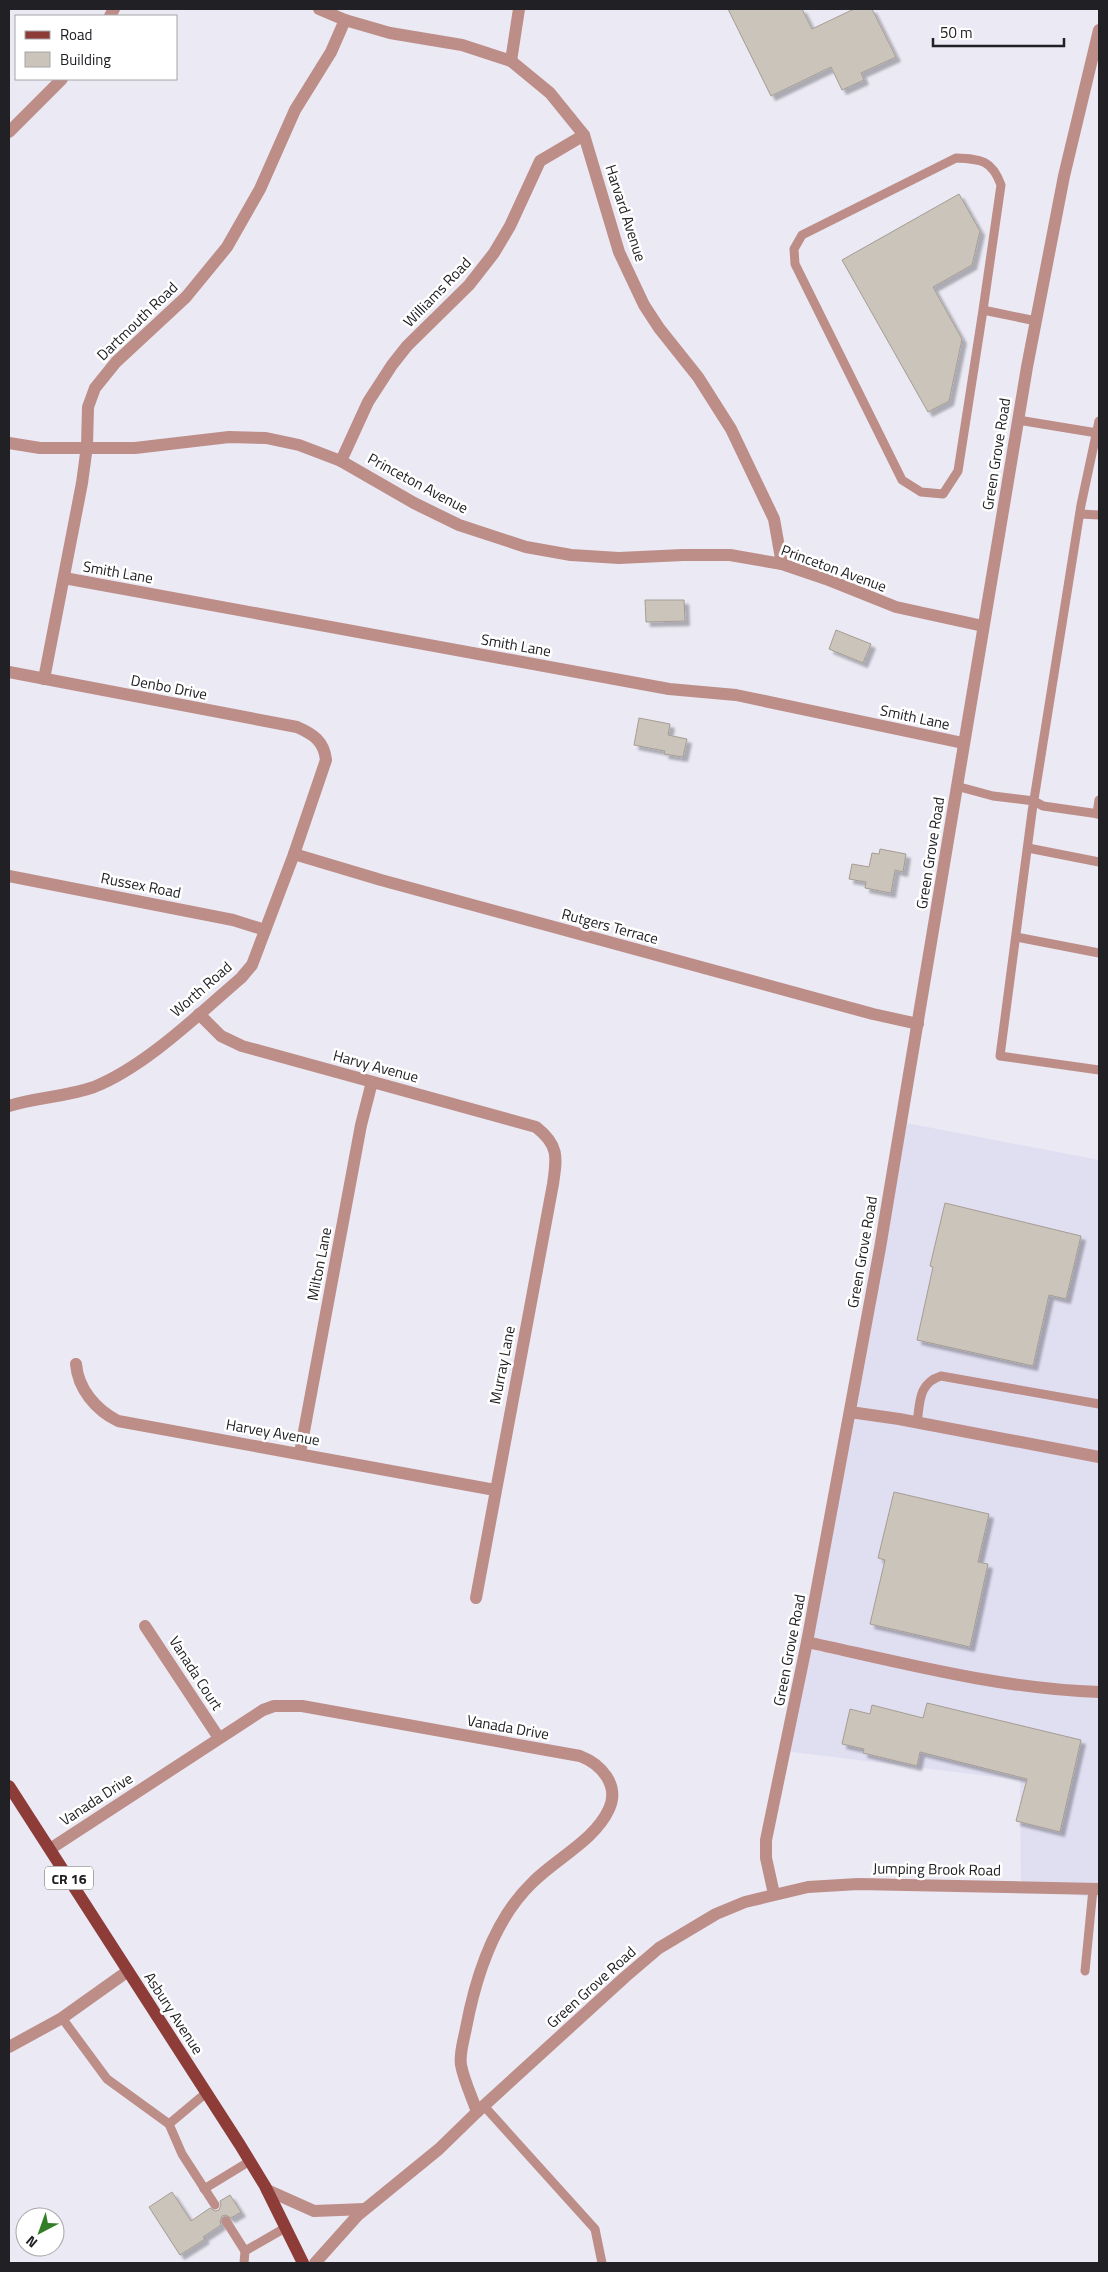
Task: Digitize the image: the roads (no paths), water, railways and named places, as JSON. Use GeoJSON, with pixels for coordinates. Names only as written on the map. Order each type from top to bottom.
{"type":"FeatureCollection","features":[{"type":"Feature","properties":{"kind":"main road","name":"Asbury Avenue"},"geometry":{"type":"LineString","coordinates":[[9,1786],[250,2161],[267,2190],[303,2263]]}},
{"type":"Feature","properties":{"kind":"street","name":"Harvard Avenue"},"geometry":{"type":"LineString","coordinates":[[319,9],[345,20],[390,33],[462,45],[511,61],[550,93],[584,135],[619,252],[631,280],[659,328],[698,377],[731,429],[774,519],[782,564]]}},
{"type":"Feature","properties":{"kind":"street"},"geometry":{"type":"LineString","coordinates":[[511,61],[519,9]]}},
{"type":"Feature","properties":{"kind":"street","name":"Dartmouth Road"},"geometry":{"type":"LineString","coordinates":[[44,679],[82,483],[87,446],[88,407],[95,388],[116,362],[186,297],[227,247],[260,189],[295,110],[331,52],[345,20]]}},
{"type":"Feature","properties":{"kind":"street","name":"Green Grove Road"},"geometry":{"type":"LineString","coordinates":[[316,2263],[365,2210],[439,2149],[625,1976],[659,1948],[716,1914],[745,1902],[774,1894],[766,1858],[766,1840],[808,1642],[850,1412],[918,1024],[963,743],[1036,321],[1064,176],[1099,30]]}},
{"type":"Feature","properties":{"kind":"street"},"geometry":{"type":"LineString","coordinates":[[9,132],[61,80]]}},
{"type":"Feature","properties":{"kind":"street","name":"Williams Road"},"geometry":{"type":"LineString","coordinates":[[341,461],[368,402],[392,365],[407,346],[469,285],[494,253],[510,226],[540,161],[584,135]]}},
{"type":"Feature","properties":{"kind":"street","name":"Princeton Avenue"},"geometry":{"type":"LineString","coordinates":[[9,442],[40,448],[87,446],[135,448],[248,436],[266,438],[299,445],[341,461],[414,503],[459,525],[526,547],[571,555],[619,558],[730,555],[782,564],[896,607],[983,626]]}},
{"type":"Feature","properties":{"kind":"street","name":"Smith Lane"},"geometry":{"type":"LineString","coordinates":[[64,578],[660,688],[736,695],[963,743]]}},
{"type":"Feature","properties":{"kind":"street","name":"Denbo Drive"},"geometry":{"type":"LineString","coordinates":[[9,672],[297,727],[309,732],[320,740]]}},
{"type":"Feature","properties":{"kind":"street","name":"Worth Road"},"geometry":{"type":"LineString","coordinates":[[9,1106],[76,1093],[96,1086],[146,1057],[241,978],[252,965],[266,930],[324,770],[325,751],[320,740]]}},
{"type":"Feature","properties":{"kind":"street","name":"Rutgers Terrace"},"geometry":{"type":"LineString","coordinates":[[294,854],[381,880],[873,1014],[918,1024]]}},
{"type":"Feature","properties":{"kind":"street","name":"Russex Road"},"geometry":{"type":"LineString","coordinates":[[9,876],[234,920],[266,930]]}},
{"type":"Feature","properties":{"kind":"street","name":"Harvy Avenue"},"geometry":{"type":"LineString","coordinates":[[199,1014],[221,1036],[242,1046],[536,1127],[550,1139]]}},
{"type":"Feature","properties":{"kind":"street","name":"Milton Lane"},"geometry":{"type":"LineString","coordinates":[[300,1453],[361,1125],[372,1082]]}},
{"type":"Feature","properties":{"kind":"street","name":"Murray Lane"},"geometry":{"type":"LineString","coordinates":[[476,1598],[553,1184],[556,1150],[550,1139]]}},
{"type":"Feature","properties":{"kind":"street","name":"Harvey Avenue"},"geometry":{"type":"LineString","coordinates":[[76,1364],[82,1386],[88,1397],[106,1415],[118,1422],[300,1453],[495,1490]]}},
{"type":"Feature","properties":{"kind":"street"},"geometry":{"type":"LineString","coordinates":[[850,1412],[1099,1457]]}},
{"type":"Feature","properties":{"kind":"street","name":"Vanada Court"},"geometry":{"type":"LineString","coordinates":[[145,1626],[219,1738]]}},
{"type":"Feature","properties":{"kind":"street"},"geometry":{"type":"LineString","coordinates":[[808,1642],[966,1677],[1071,1691],[1099,1692]]}},
{"type":"Feature","properties":{"kind":"street","name":"Vanada Drive"},"geometry":{"type":"LineString","coordinates":[[50,1849],[219,1738],[263,1710],[274,1706],[302,1706],[580,1756],[598,1765],[605,1773],[610,1784],[612,1798],[604,1819],[532,1882],[511,1908],[499,1927],[484,1960],[470,2005],[461,2064],[480,2109]]}},
{"type":"Feature","properties":{"kind":"street","name":"Jumping Brook Road"},"geometry":{"type":"LineString","coordinates":[[774,1894],[808,1887],[858,1884],[1096,1889]]}},
{"type":"Feature","properties":{"kind":"street"},"geometry":{"type":"LineString","coordinates":[[9,2047],[62,2018],[128,1971]]}},
{"type":"Feature","properties":{"kind":"street"},"geometry":{"type":"LineString","coordinates":[[267,2190],[314,2211],[365,2210]]}},
{"type":"Feature","properties":{"kind":"lane"},"geometry":{"type":"LineString","coordinates":[[956,158],[980,159],[997,173],[1001,185],[983,310],[958,471],[943,494],[922,492],[902,480],[795,264],[794,249],[802,235],[956,158]]}},
{"type":"Feature","properties":{"kind":"lane"},"geometry":{"type":"LineString","coordinates":[[983,310],[1036,321]]}},
{"type":"Feature","properties":{"kind":"lane"},"geometry":{"type":"LineString","coordinates":[[1018,420],[1098,433]]}},
{"type":"Feature","properties":{"kind":"lane"},"geometry":{"type":"LineString","coordinates":[[1099,421],[1080,514],[1034,801],[1000,1056],[1099,1070]]}},
{"type":"Feature","properties":{"kind":"lane"},"geometry":{"type":"LineString","coordinates":[[1080,514],[1099,515]]}},
{"type":"Feature","properties":{"kind":"lane"},"geometry":{"type":"LineString","coordinates":[[956,786],[993,796],[1034,801],[1043,806],[1098,814],[1099,800]]}},
{"type":"Feature","properties":{"kind":"lane"},"geometry":{"type":"LineString","coordinates":[[1028,848],[1099,862]]}},
{"type":"Feature","properties":{"kind":"lane"},"geometry":{"type":"LineString","coordinates":[[1016,937],[1099,953]]}},
{"type":"Feature","properties":{"kind":"lane"},"geometry":{"type":"LineString","coordinates":[[917,1423],[925,1384],[941,1376],[1099,1404]]}},
{"type":"Feature","properties":{"kind":"lane"},"geometry":{"type":"LineString","coordinates":[[1084,1971],[1096,1889]]}},
{"type":"Feature","properties":{"kind":"lane"},"geometry":{"type":"LineString","coordinates":[[62,2018],[107,2079],[169,2124],[182,2154],[215,2205]]}},
{"type":"Feature","properties":{"kind":"lane"},"geometry":{"type":"LineString","coordinates":[[169,2124],[206,2092]]}},
{"type":"Feature","properties":{"kind":"lane"},"geometry":{"type":"LineString","coordinates":[[480,2109],[595,2229],[602,2263]]}},
{"type":"Feature","properties":{"kind":"lane"},"geometry":{"type":"LineString","coordinates":[[204,2189],[250,2161]]}},
{"type":"Feature","properties":{"kind":"lane"},"geometry":{"type":"LineString","coordinates":[[226,2222],[245,2251],[244,2263]]}},
{"type":"Feature","properties":{"kind":"lane"},"geometry":{"type":"LineString","coordinates":[[245,2251],[285,2228]]}}]}
